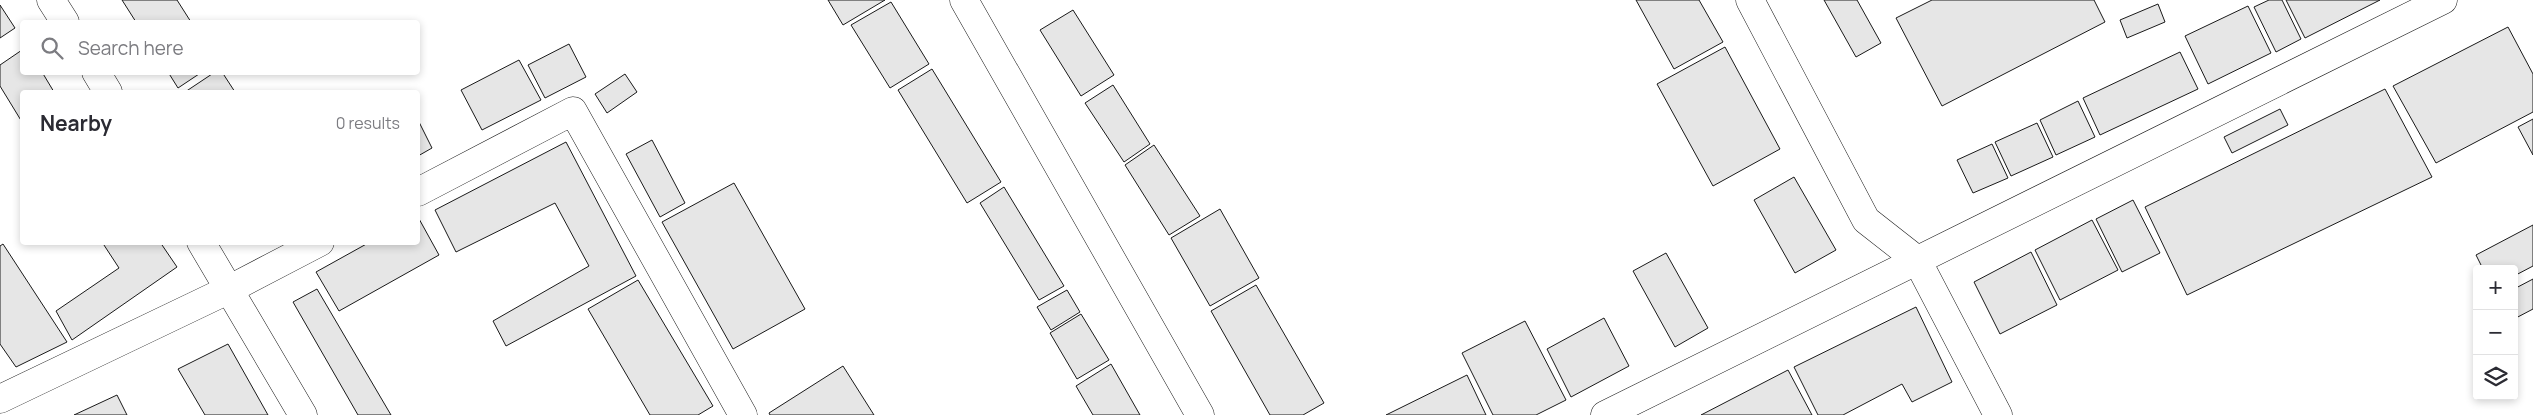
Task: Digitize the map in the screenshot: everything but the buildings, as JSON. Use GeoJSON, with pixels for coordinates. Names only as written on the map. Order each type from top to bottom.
{"type":"FeatureCollection","features":[{"type":"Feature","properties":{"kind":"street"},"geometry":{"type":"LineString","coordinates":[[51,0],[64,20]]}},
{"type":"Feature","properties":{"kind":"street"},"geometry":{"type":"LineString","coordinates":[[964,0],[1200,415]]}},
{"type":"Feature","properties":{"kind":"street"},"geometry":{"type":"LineString","coordinates":[[1750,0],[1866,220],[1917,260],[1998,415]]}},
{"type":"Feature","properties":{"kind":"street"},"geometry":{"type":"LineString","coordinates":[[1605,415],[2442,0]]}},
{"type":"Feature","properties":{"kind":"street"},"geometry":{"type":"LineString","coordinates":[[98,75],[107,90]]}},
{"type":"Feature","properties":{"kind":"street"},"geometry":{"type":"LineString","coordinates":[[420,191],[573,111],[743,415]]}},
{"type":"Feature","properties":{"kind":"street"},"geometry":{"type":"LineString","coordinates":[[203,245],[303,415]]}},
{"type":"Feature","properties":{"kind":"street"},"geometry":{"type":"LineString","coordinates":[[0,400],[230,289],[314,245]]}}]}
